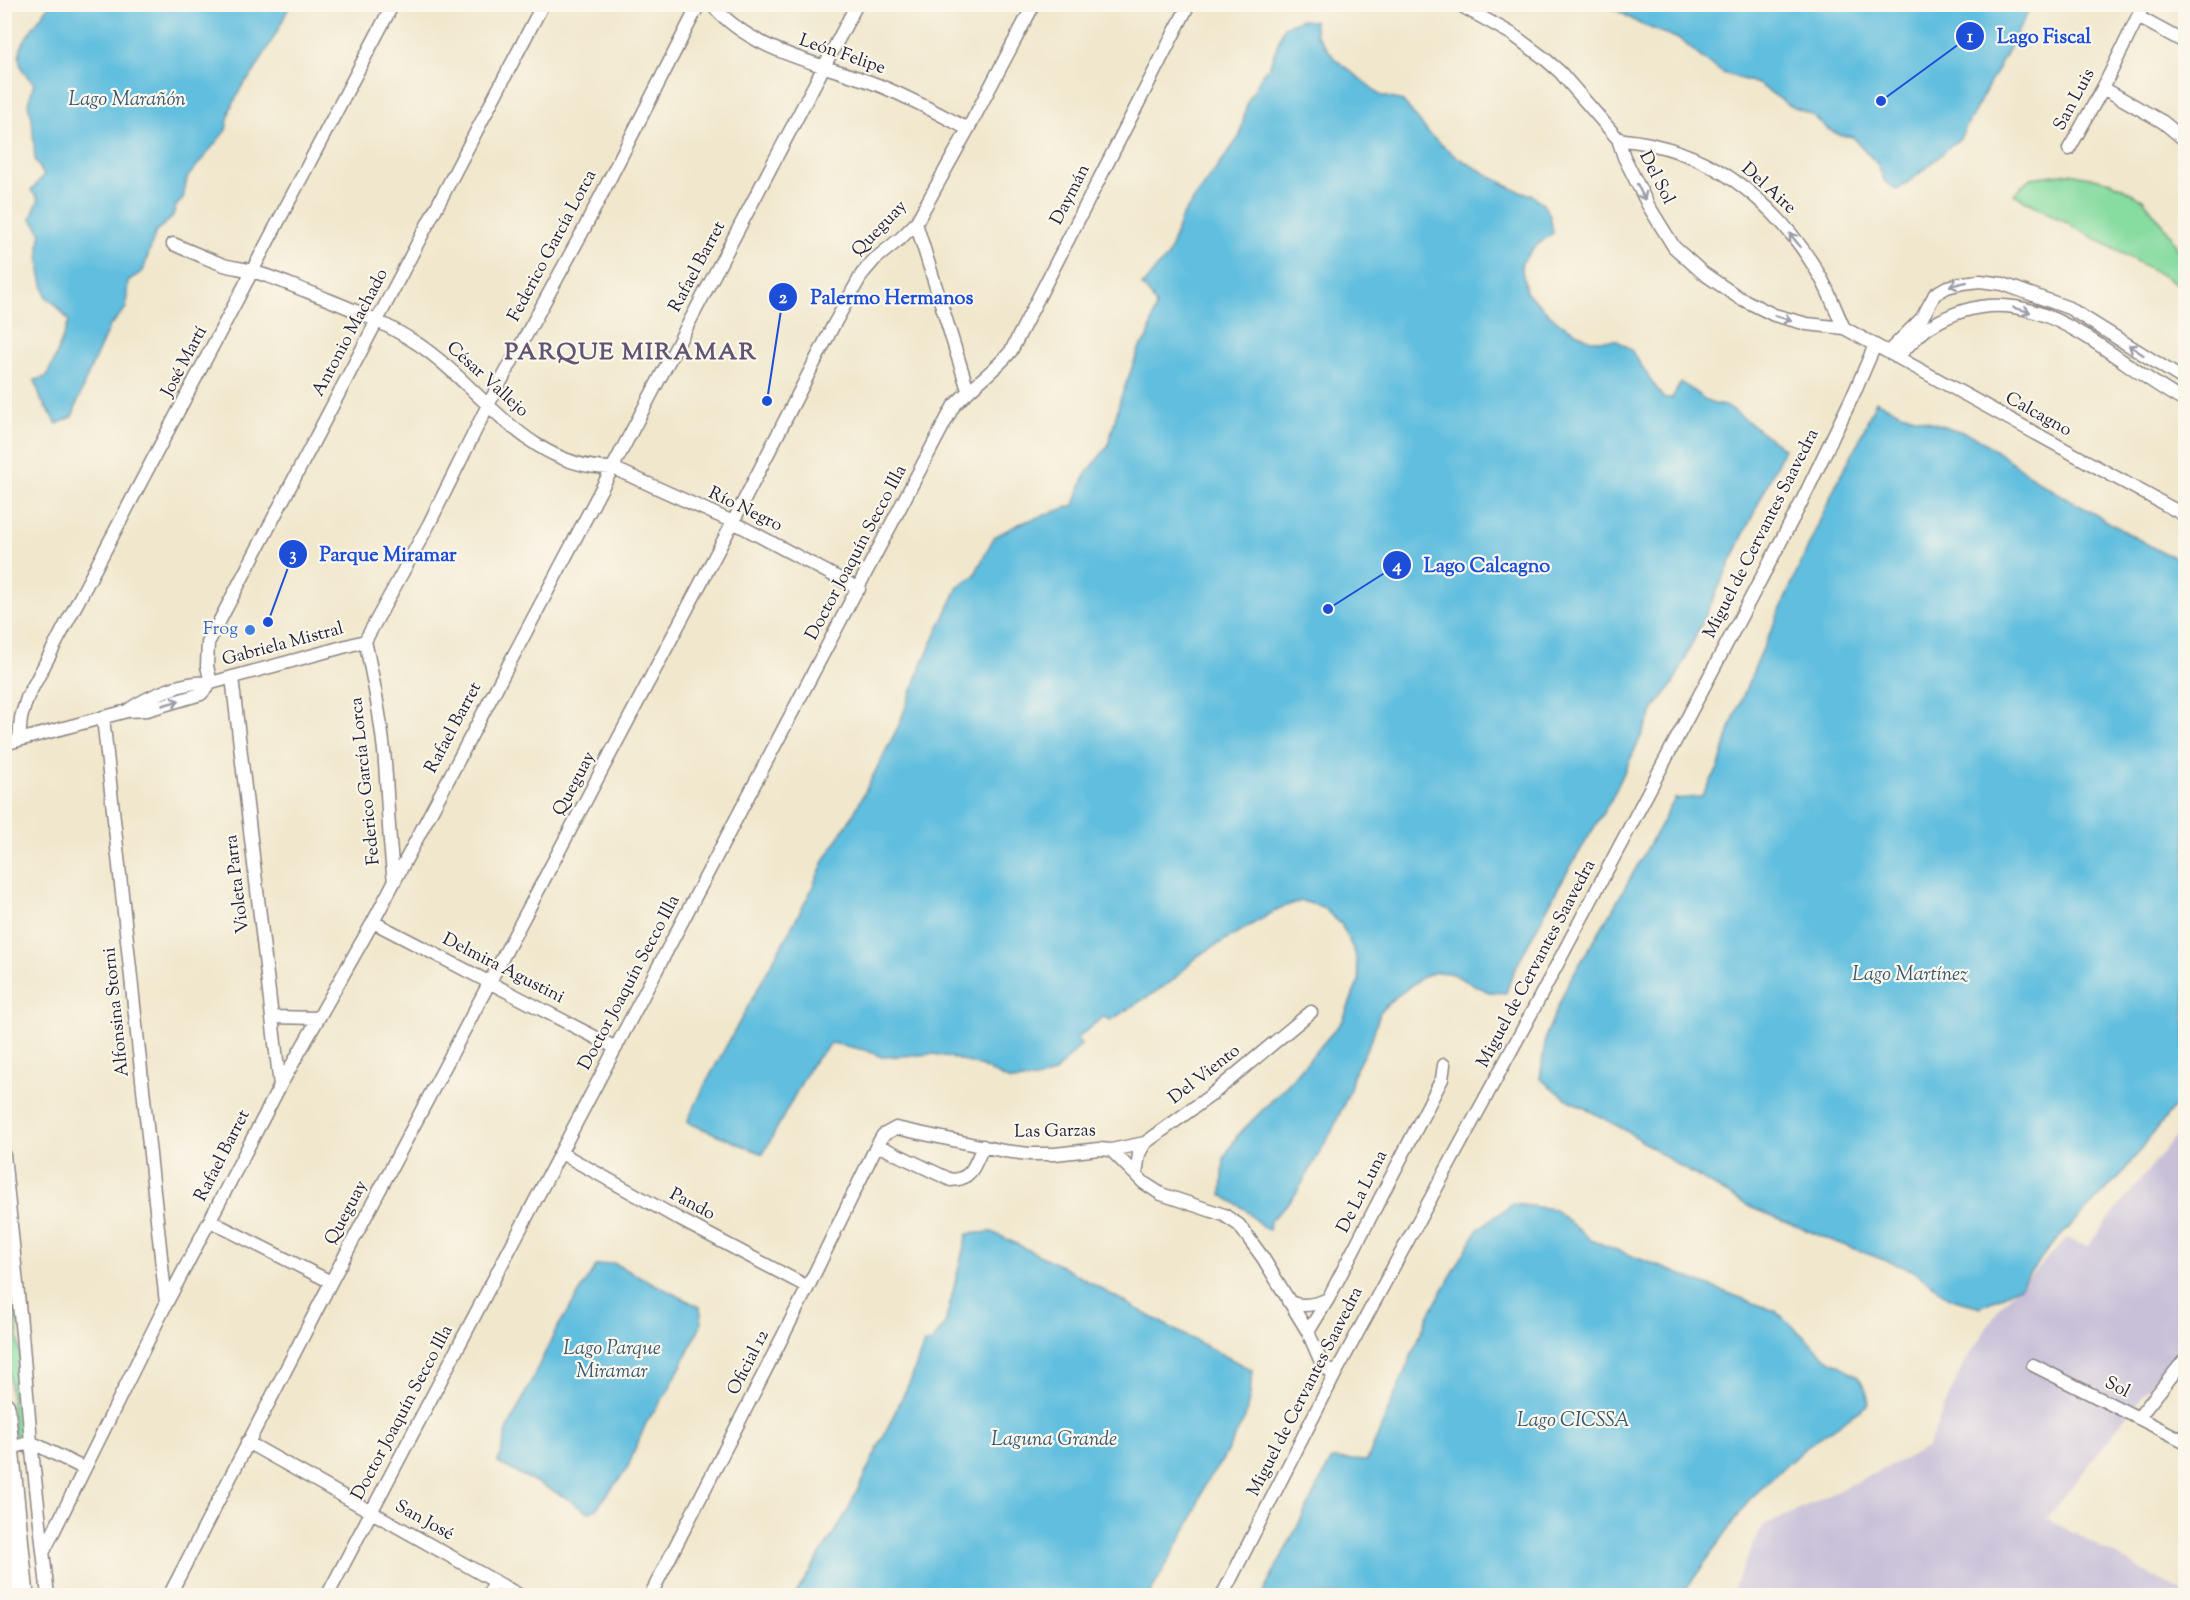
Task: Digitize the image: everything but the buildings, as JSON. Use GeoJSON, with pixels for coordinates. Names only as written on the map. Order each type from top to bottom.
{"type":"FeatureCollection","features":[{"type":"Feature","properties":{"kind":"highway"},"geometry":{"type":"LineString","coordinates":[[4,1407],[23,1596]]}},
{"type":"Feature","properties":{"kind":"street","name":"José Martí"},"geometry":{"type":"LineString","coordinates":[[19,740],[21,718],[27,698],[393,4]]}},
{"type":"Feature","properties":{"kind":"street","name":"Antonio Machado"},"geometry":{"type":"LineString","coordinates":[[211,683],[207,666],[208,643],[543,4]]}},
{"type":"Feature","properties":{"kind":"street","name":"Federico García Lorca"},"geometry":{"type":"LineString","coordinates":[[394,880],[384,751],[376,693],[365,641],[429,524],[488,405],[584,229],[699,4]]}},
{"type":"Feature","properties":{"kind":"street","name":"León Felipe"},"geometry":{"type":"LineString","coordinates":[[711,4],[736,28],[775,50],[880,86],[969,129]]}},
{"type":"Feature","properties":{"kind":"street","name":"Rafael Barret"},"geometry":{"type":"LineString","coordinates":[[83,1468],[280,1086],[373,922],[857,4]]}},
{"type":"Feature","properties":{"kind":"street","name":"Queguay"},"geometry":{"type":"LineString","coordinates":[[169,1596],[247,1442],[733,522],[833,326],[862,274],[874,260],[916,223],[969,129],[1034,4]]}},
{"type":"Feature","properties":{"kind":"street","name":"Daymán"},"geometry":{"type":"LineString","coordinates":[[968,390],[999,366],[1011,351],[1189,4]]}},
{"type":"Feature","properties":{"kind":"street","name":"Del Sol"},"geometry":{"type":"LineString","coordinates":[[1458,4],[1512,34],[1560,72],[1618,139],[1643,196],[1674,247],[1704,273],[1738,297],[1774,315],[1807,324],[1844,328]]}},
{"type":"Feature","properties":{"kind":"street","name":"San Luis"},"geometry":{"type":"LineString","coordinates":[[2069,148],[2103,88],[2144,4]]}},
{"type":"Feature","properties":{"kind":"street"},"geometry":{"type":"LineString","coordinates":[[2138,18],[2186,43]]}},
{"type":"Feature","properties":{"kind":"street"},"geometry":{"type":"LineString","coordinates":[[2103,88],[2163,122],[2186,141]]}},
{"type":"Feature","properties":{"kind":"street","name":"Del Aire"},"geometry":{"type":"LineString","coordinates":[[1618,139],[1655,145],[1686,155],[1715,168],[1746,188],[1769,209],[1806,253],[1822,279],[1844,328]]}},
{"type":"Feature","properties":{"kind":"street"},"geometry":{"type":"LineString","coordinates":[[916,223],[968,390]]}},
{"type":"Feature","properties":{"kind":"street","name":"César Vallejo"},"geometry":{"type":"LineString","coordinates":[[173,244],[224,265],[251,271],[345,306],[398,332],[437,358],[524,437],[548,452],[579,464],[596,468],[613,468]]}},
{"type":"Feature","properties":{"kind":"street"},"geometry":{"type":"LineString","coordinates":[[1892,355],[1922,318],[1935,294],[1947,287],[1980,281],[2003,284],[2069,308],[2186,381]]}},
{"type":"Feature","properties":{"kind":"street"},"geometry":{"type":"LineString","coordinates":[[1892,355],[1928,328],[1953,314],[2001,304],[2063,323],[2109,350],[2156,384],[2186,402]]}},
{"type":"Feature","properties":{"kind":"street"},"geometry":{"type":"LineString","coordinates":[[2063,323],[2069,308]]}},
{"type":"Feature","properties":{"kind":"street","name":"Calcagno"},"geometry":{"type":"LineString","coordinates":[[1844,328],[2186,516]]}},
{"type":"Feature","properties":{"kind":"street","name":"Miguel de Cervantes Saavedra"},"geometry":{"type":"LineString","coordinates":[[1222,1596],[1334,1376],[1524,1027],[1800,505],[1875,345]]}},
{"type":"Feature","properties":{"kind":"street","name":"Doctor Joaquín Secco Illa"},"geometry":{"type":"LineString","coordinates":[[327,1596],[953,407],[968,390]]}},
{"type":"Feature","properties":{"kind":"street","name":"Río Negro"},"geometry":{"type":"LineString","coordinates":[[613,468],[733,522],[859,589]]}},
{"type":"Feature","properties":{"kind":"street","name":"Gabriela Mistral"},"geometry":{"type":"LineString","coordinates":[[4,744],[127,711],[147,710],[201,694],[211,683],[365,641]]}},
{"type":"Feature","properties":{"kind":"street","name":"Violeta Parra"},"geometry":{"type":"LineString","coordinates":[[232,677],[280,1086]]}},
{"type":"Feature","properties":{"kind":"street","name":"Alfonsina Storni"},"geometry":{"type":"LineString","coordinates":[[103,717],[166,1304]]}},
{"type":"Feature","properties":{"kind":"street"},"geometry":{"type":"LineString","coordinates":[[390,849],[393,853],[408,855]]}},
{"type":"Feature","properties":{"kind":"street","name":"Delmira Agustini"},"geometry":{"type":"LineString","coordinates":[[373,922],[616,1048]]}},
{"type":"Feature","properties":{"kind":"street","name":"Del Viento"},"geometry":{"type":"LineString","coordinates":[[1144,1143],[1210,1096],[1311,1012]]}},
{"type":"Feature","properties":{"kind":"street"},"geometry":{"type":"LineString","coordinates":[[272,1017],[318,1018]]}},
{"type":"Feature","properties":{"kind":"street","name":"De La Luna"},"geometry":{"type":"LineString","coordinates":[[1308,1332],[1328,1299],[1442,1079],[1444,1065]]}},
{"type":"Feature","properties":{"kind":"street","name":"Las Garzas"},"geometry":{"type":"LineString","coordinates":[[877,1145],[883,1135],[896,1128],[1029,1154],[1111,1150],[1136,1175],[1161,1194],[1224,1215],[1239,1225],[1263,1258],[1308,1332],[1321,1362],[1334,1376]]}},
{"type":"Feature","properties":{"kind":"street"},"geometry":{"type":"LineString","coordinates":[[1111,1150],[1144,1143]]}},
{"type":"Feature","properties":{"kind":"street"},"geometry":{"type":"LineString","coordinates":[[1136,1175],[1139,1154],[1144,1143]]}},
{"type":"Feature","properties":{"kind":"street"},"geometry":{"type":"LineString","coordinates":[[877,1145],[951,1180],[962,1180],[969,1174],[983,1146]]}},
{"type":"Feature","properties":{"kind":"street","name":"Oficial 12"},"geometry":{"type":"LineString","coordinates":[[650,1596],[808,1287],[877,1145]]}},
{"type":"Feature","properties":{"kind":"street","name":"Pando"},"geometry":{"type":"LineString","coordinates":[[561,1153],[808,1287]]}},
{"type":"Feature","properties":{"kind":"street"},"geometry":{"type":"LineString","coordinates":[[4,1155],[48,1596]]}},
{"type":"Feature","properties":{"kind":"street"},"geometry":{"type":"LineString","coordinates":[[210,1221],[331,1282]]}},
{"type":"Feature","properties":{"kind":"street"},"geometry":{"type":"LineString","coordinates":[[1288,1301],[1305,1305],[1316,1304],[1328,1299]]}},
{"type":"Feature","properties":{"kind":"street"},"geometry":{"type":"LineString","coordinates":[[2138,1418],[2186,1358]]}},
{"type":"Feature","properties":{"kind":"street","name":"Sol"},"geometry":{"type":"LineString","coordinates":[[2033,1365],[2186,1442]]}},
{"type":"Feature","properties":{"kind":"street"},"geometry":{"type":"LineString","coordinates":[[9,1449],[31,1442],[83,1468],[44,1551]]}},
{"type":"Feature","properties":{"kind":"street","name":"San José"},"geometry":{"type":"LineString","coordinates":[[247,1442],[521,1596]]}},
{"type":"Feature","properties":{"kind":"street"},"geometry":{"type":"LineString","coordinates":[[488,1596],[495,1581]]}},
{"type":"Feature","properties":{"kind":"shaded area"},"geometry":{"type":"Polygon","coordinates":[[[2185,1124],[2185,1340],[2047,1519],[2185,1595],[1730,1596],[1762,1527],[1927,1448],[1961,1369],[2001,1305],[2067,1238],[2087,1247],[2185,1124]]]}},
{"type":"Feature","properties":{"kind":"green space"},"geometry":{"type":"Polygon","coordinates":[[[2070,173],[2112,182],[2143,199],[2170,234],[2185,265],[2185,288],[2014,194],[2030,178],[2070,173]]]}},
{"type":"Feature","properties":{"kind":"green space"},"geometry":{"type":"Polygon","coordinates":[[[4,1209],[23,1382],[25,1436],[21,1437],[14,1434],[5,1325],[4,1209]]]}},
{"type":"Feature","properties":{"kind":"green space"},"geometry":{"type":"Polygon","coordinates":[[[4,1464],[18,1595],[6,1595],[4,1464]]]}},
{"type":"Feature","properties":{"kind":"water","name":"Lago Marañón"},"geometry":{"type":"Polygon","coordinates":[[[50,4],[290,5],[254,72],[242,86],[230,110],[226,130],[187,178],[183,199],[176,206],[172,218],[156,231],[143,271],[128,281],[126,308],[109,327],[72,417],[57,424],[41,400],[35,380],[46,377],[69,321],[46,297],[40,271],[41,232],[31,218],[39,199],[31,191],[44,175],[35,160],[32,117],[28,105],[34,83],[24,73],[20,63],[23,44],[50,4]]]}},
{"type":"Feature","properties":{"kind":"water"},"geometry":{"type":"Polygon","coordinates":[[[1608,5],[2032,5],[1960,138],[1897,190],[1885,182],[1878,165],[1853,137],[1840,135],[1828,129],[1811,114],[1792,107],[1758,84],[1723,73],[1681,40],[1640,24],[1608,5]]]}},
{"type":"Feature","properties":{"kind":"water"},"geometry":{"type":"Polygon","coordinates":[[[1299,20],[1314,21],[1316,34],[1335,59],[1382,96],[1403,101],[1430,135],[1455,156],[1511,188],[1532,195],[1542,203],[1550,215],[1553,233],[1533,248],[1521,264],[1526,292],[1558,322],[1590,340],[1616,340],[1631,350],[1663,398],[1672,398],[1681,382],[1710,403],[1729,407],[1784,449],[1673,684],[1655,707],[1612,798],[1560,884],[1512,975],[1506,993],[1489,992],[1450,973],[1436,972],[1423,977],[1393,999],[1380,1012],[1372,1038],[1353,1075],[1350,1090],[1332,1131],[1297,1192],[1270,1220],[1269,1230],[1262,1227],[1245,1209],[1222,1195],[1224,1158],[1237,1136],[1290,1082],[1343,1020],[1359,980],[1355,953],[1341,924],[1322,907],[1302,901],[1282,907],[1199,955],[1171,982],[1111,1020],[1103,1017],[1077,1038],[1081,1045],[1054,1073],[1039,1079],[1010,1081],[980,1066],[958,1059],[934,1054],[882,1057],[865,1050],[831,1043],[811,1065],[763,1154],[687,1122],[808,897],[825,859],[853,815],[899,725],[922,664],[958,587],[974,576],[994,537],[1019,524],[1074,505],[1085,475],[1108,446],[1121,397],[1140,347],[1148,338],[1156,306],[1142,286],[1167,258],[1182,216],[1240,136],[1247,103],[1263,73],[1269,68],[1284,27],[1299,20]]]}},
{"type":"Feature","properties":{"kind":"water","name":"Lago Martínez"},"geometry":{"type":"Polygon","coordinates":[[[1876,401],[1899,412],[1975,436],[2044,485],[2159,551],[2185,561],[2185,1093],[2120,1176],[2048,1249],[2019,1287],[1981,1307],[1951,1299],[1912,1270],[1752,1208],[1681,1167],[1625,1130],[1566,1098],[1540,1079],[1546,1035],[1568,983],[1675,799],[1701,797],[1719,767],[1731,725],[1757,662],[1837,482],[1858,443],[1876,401]]]}},
{"type":"Feature","properties":{"kind":"water","name":"Lago CICSSA"},"geometry":{"type":"Polygon","coordinates":[[[1513,1204],[1554,1209],[1591,1240],[1777,1312],[1828,1359],[1858,1376],[1866,1390],[1869,1404],[1807,1446],[1750,1499],[1682,1595],[1262,1595],[1332,1459],[1367,1461],[1429,1314],[1478,1229],[1513,1204]]]}},
{"type":"Feature","properties":{"kind":"water","name":"Laguna Grande"},"geometry":{"type":"Polygon","coordinates":[[[992,1232],[1059,1265],[1171,1328],[1252,1370],[1245,1418],[1223,1459],[1205,1484],[1192,1519],[1149,1595],[795,1595],[846,1514],[912,1377],[924,1343],[931,1343],[945,1324],[967,1234],[992,1232]]]}},
{"type":"Feature","properties":{"kind":"water","name":"Lago Parque Miramar"},"geometry":{"type":"Polygon","coordinates":[[[613,1263],[700,1307],[702,1323],[669,1389],[646,1423],[627,1469],[596,1509],[590,1512],[498,1463],[507,1431],[556,1330],[596,1266],[613,1263]]]}},
{"type":"Feature","properties":{"kind":"place","name":"Lago Fiscal"},"geometry":{"type":"Point","coordinates":[1881,101]}},
{"type":"Feature","properties":{"kind":"place","name":"Palermo Hermanos"},"geometry":{"type":"Point","coordinates":[767,401]}},
{"type":"Feature","properties":{"kind":"place","name":"Lago Calcagno"},"geometry":{"type":"Point","coordinates":[1328,609]}},
{"type":"Feature","properties":{"kind":"place","name":"Parque Miramar"},"geometry":{"type":"Point","coordinates":[268,622]}},
{"type":"Feature","properties":{"kind":"place","name":"Frog"},"geometry":{"type":"Point","coordinates":[250,630]}},
{"type":"Feature","properties":{"kind":"district","name":"PARQUE MIRAMAR"},"geometry":{"type":"Point","coordinates":[631,353]}}]}
